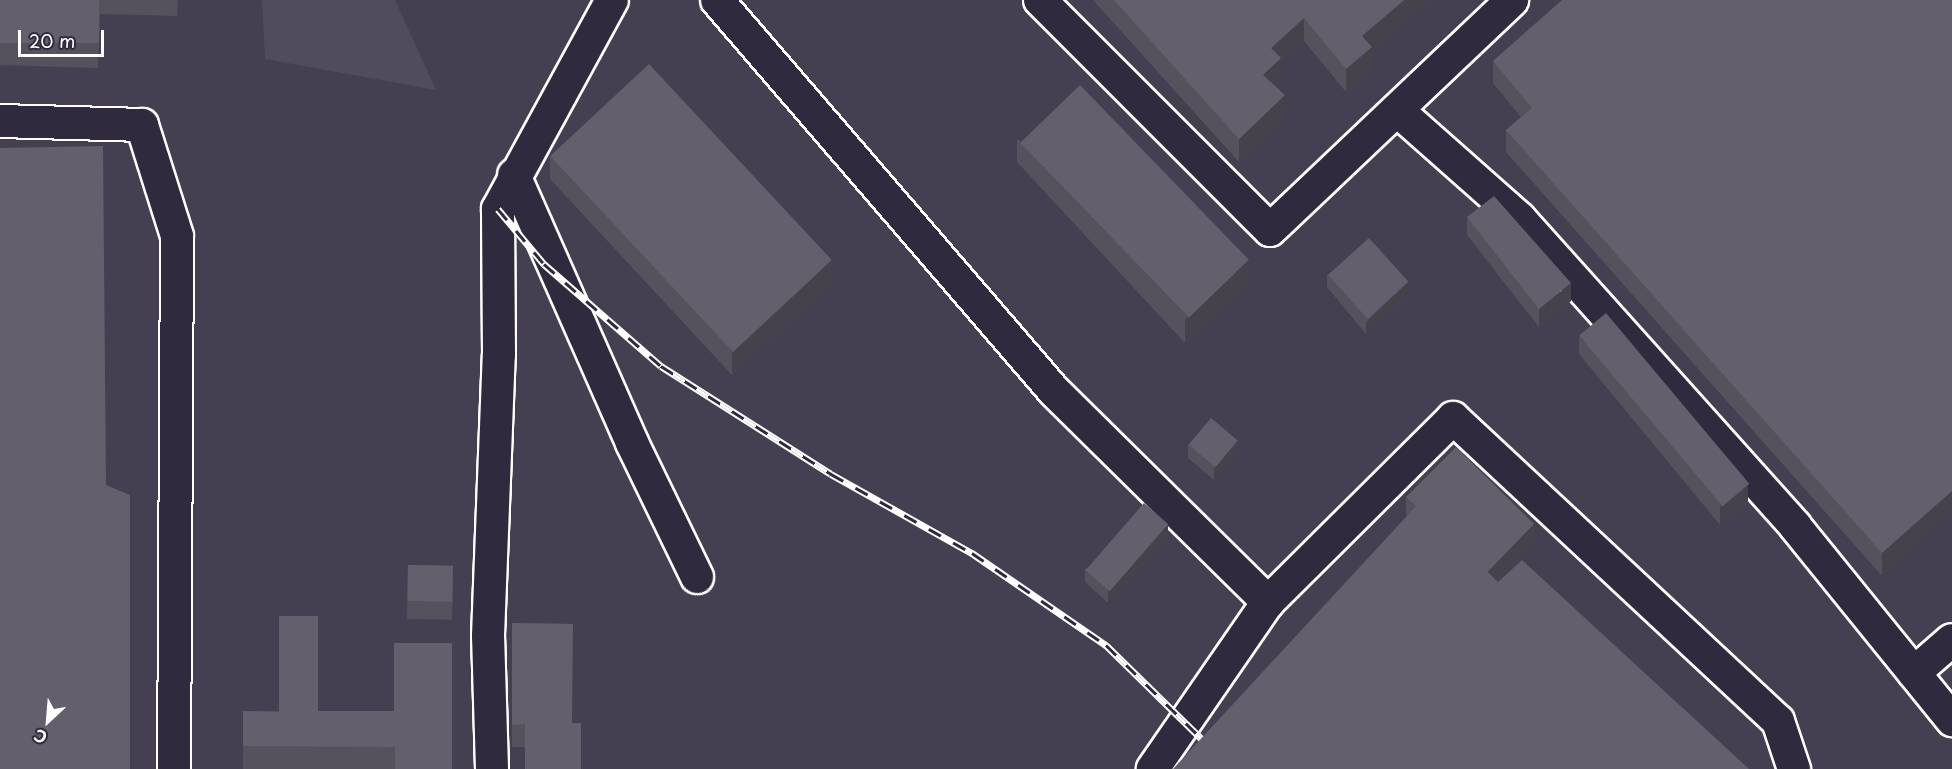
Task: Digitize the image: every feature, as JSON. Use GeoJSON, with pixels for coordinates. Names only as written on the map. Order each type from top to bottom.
{"type":"FeatureCollection","features":[{"type":"Feature","properties":{"kind":"lane"},"geometry":{"type":"LineString","coordinates":[[492,769],[488,636],[499,355],[498,209],[612,0]]}},
{"type":"Feature","properties":{"kind":"lane"},"geometry":{"type":"LineString","coordinates":[[717,0],[1054,391],[1268,602]]}},
{"type":"Feature","properties":{"kind":"lane"},"geometry":{"type":"LineString","coordinates":[[1040,0],[1269,230],[1512,0]]}},
{"type":"Feature","properties":{"kind":"lane"},"geometry":{"type":"LineString","coordinates":[[1396,110],[1520,219],[1795,526],[1952,720]]}},
{"type":"Feature","properties":{"kind":"lane"},"geometry":{"type":"LineString","coordinates":[[0,121],[142,125],[177,236],[174,769]]}},
{"type":"Feature","properties":{"kind":"lane"},"geometry":{"type":"LineString","coordinates":[[514,176],[632,443],[697,578]]}},
{"type":"Feature","properties":{"kind":"lane"},"geometry":{"type":"LineString","coordinates":[[1152,769],[1268,602],[1453,418],[1778,721],[1794,769]]}},
{"type":"Feature","properties":{"kind":"lane"},"geometry":{"type":"LineString","coordinates":[[1914,673],[1952,640]]}},
{"type":"Feature","properties":{"kind":"shaded area"},"geometry":{"type":"Polygon","coordinates":[[[0,0],[1952,0],[1952,769],[0,769],[0,0]]]}},
{"type":"Feature","properties":{"kind":"shaded area"},"geometry":{"type":"Polygon","coordinates":[[[262,0],[395,0],[436,90],[265,59],[262,0]]]}},
{"type":"Feature","properties":{"kind":"building"},"geometry":{"type":"Polygon","coordinates":[[[0,0],[99,0],[99,43],[0,43],[0,0]]]}},
{"type":"Feature","properties":{"kind":"building"},"geometry":{"type":"Polygon","coordinates":[[[1114,0],[1404,0],[1362,36],[1372,47],[1346,69],[1304,18],[1271,48],[1281,58],[1263,75],[1285,95],[1239,139],[1114,0]]]}},
{"type":"Feature","properties":{"kind":"building"},"geometry":{"type":"Polygon","coordinates":[[[1562,0],[1952,0],[1952,491],[1882,553],[1506,130],[1532,108],[1493,61],[1562,0]]]}},
{"type":"Feature","properties":{"kind":"building"},"geometry":{"type":"Polygon","coordinates":[[[649,64],[832,260],[733,352],[550,156],[649,64]]]}},
{"type":"Feature","properties":{"kind":"building"},"geometry":{"type":"Polygon","coordinates":[[[1080,85],[1249,260],[1189,317],[1020,143],[1080,85]]]}},
{"type":"Feature","properties":{"kind":"building"},"geometry":{"type":"Polygon","coordinates":[[[103,146],[106,485],[130,495],[130,769],[0,769],[0,148],[103,146]]]}},
{"type":"Feature","properties":{"kind":"building"},"geometry":{"type":"Polygon","coordinates":[[[1494,196],[1571,283],[1539,309],[1467,217],[1494,196]]]}},
{"type":"Feature","properties":{"kind":"building"},"geometry":{"type":"Polygon","coordinates":[[[1369,238],[1408,282],[1368,319],[1328,275],[1369,238]]]}},
{"type":"Feature","properties":{"kind":"building"},"geometry":{"type":"Polygon","coordinates":[[[1606,313],[1749,484],[1723,506],[1579,335],[1606,313]]]}},
{"type":"Feature","properties":{"kind":"building"},"geometry":{"type":"Polygon","coordinates":[[[1211,418],[1238,440],[1215,467],[1189,445],[1211,418]]]}},
{"type":"Feature","properties":{"kind":"building"},"geometry":{"type":"Polygon","coordinates":[[[1456,447],[1534,524],[1487,572],[1418,504],[1416,506],[1406,497],[1456,447]]]}},
{"type":"Feature","properties":{"kind":"building"},"geometry":{"type":"Polygon","coordinates":[[[1144,503],[1168,524],[1110,591],[1086,570],[1144,503]]]}},
{"type":"Feature","properties":{"kind":"building"},"geometry":{"type":"Polygon","coordinates":[[[1418,504],[1498,582],[1522,560],[1749,769],[1173,769],[1418,504]]]}},
{"type":"Feature","properties":{"kind":"building"},"geometry":{"type":"Polygon","coordinates":[[[408,565],[453,566],[452,602],[407,601],[408,565]]]}},
{"type":"Feature","properties":{"kind":"building"},"geometry":{"type":"Polygon","coordinates":[[[279,616],[318,616],[318,711],[394,711],[394,643],[452,643],[452,769],[395,769],[395,747],[243,746],[243,711],[279,712],[279,616]]]}},
{"type":"Feature","properties":{"kind":"building"},"geometry":{"type":"Polygon","coordinates":[[[512,623],[573,624],[572,723],[581,723],[581,769],[525,769],[525,724],[512,725],[512,623]]]}},
{"type":"Feature","properties":{"kind":"railway"},"geometry":{"type":"LineString","coordinates":[[498,209],[544,264],[661,366],[831,474],[972,553],[1106,645],[1207,744]]}}]}
